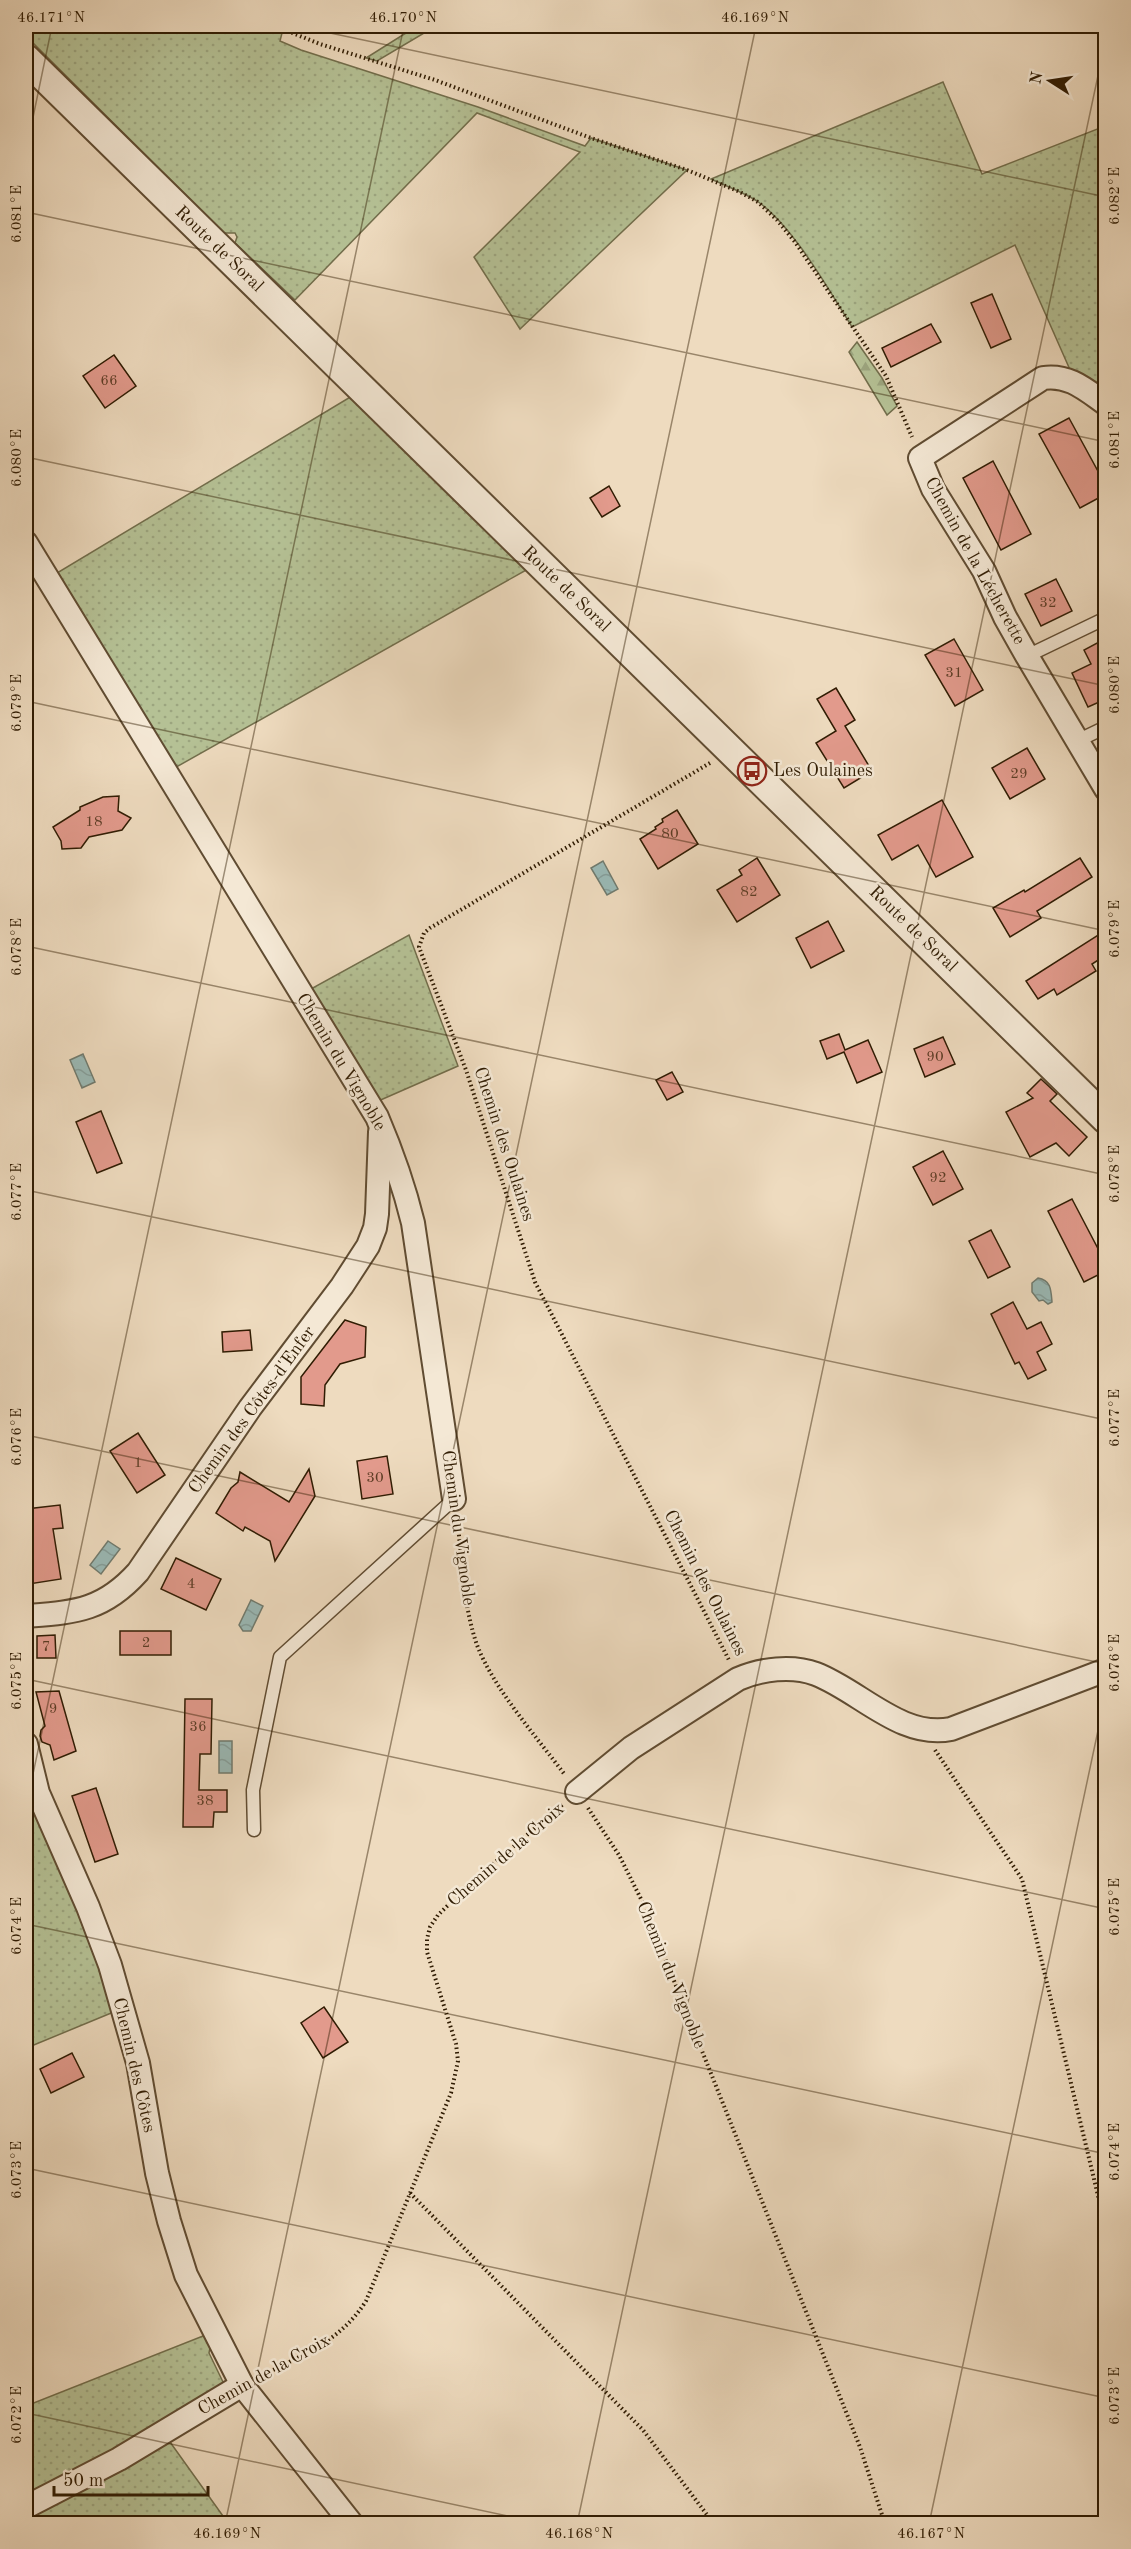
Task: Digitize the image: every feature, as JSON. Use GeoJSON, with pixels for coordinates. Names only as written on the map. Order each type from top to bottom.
{"type":"FeatureCollection","features":[{"type":"Feature","properties":{"kind":"street","name":"Route de Soral"},"geometry":{"type":"LineString","coordinates":[[26,59],[1106,1119]]}},
{"type":"Feature","properties":{"kind":"street","name":"Chemin de la Lécherette"},"geometry":{"type":"LineString","coordinates":[[1106,404],[1074,381],[1054,376],[1043,378],[920,458],[933,489],[984,571],[1027,656],[1106,789]]}},
{"type":"Feature","properties":{"kind":"street","name":"Chemin du Vignoble"},"geometry":{"type":"LineString","coordinates":[[26,543],[381,1125],[405,1188],[413,1223],[454,1499]]}},
{"type":"Feature","properties":{"kind":"street","name":"Chemin des Côtes-d'Enfer"},"geometry":{"type":"LineString","coordinates":[[26,1616],[72,1612],[99,1604],[125,1586],[138,1572],[250,1408],[342,1286],[368,1246],[375,1228],[377,1214],[381,1125]]}},
{"type":"Feature","properties":{"kind":"street","name":"Chemin de la Croix"},"geometry":{"type":"LineString","coordinates":[[577,1792],[631,1748],[738,1679],[752,1673],[799,1670],[816,1674],[904,1723],[920,1730],[939,1731],[1106,1670]]}},
{"type":"Feature","properties":{"kind":"street","name":"Chemin des Côtes"},"geometry":{"type":"LineString","coordinates":[[26,1744],[38,1793],[88,1907],[110,1965],[138,2063],[158,2173],[176,2246],[186,2275],[242,2385],[352,2523]]}},
{"type":"Feature","properties":{"kind":"street","name":"Chemin de la Croix"},"geometry":{"type":"LineString","coordinates":[[26,2507],[119,2459],[242,2385]]}},
{"type":"Feature","properties":{"kind":"lane"},"geometry":{"type":"LineString","coordinates":[[1027,656],[1106,618]]}},
{"type":"Feature","properties":{"kind":"lane"},"geometry":{"type":"LineString","coordinates":[[1077,741],[1106,727]]}},
{"type":"Feature","properties":{"kind":"lane"},"geometry":{"type":"LineString","coordinates":[[254,1830],[253,1790],[280,1657],[454,1499]]}},
{"type":"Feature","properties":{"kind":"path"},"geometry":{"type":"LineString","coordinates":[[276,26],[320,44],[435,80],[591,138],[687,170],[758,202],[795,242],[886,376],[920,458]]}},
{"type":"Feature","properties":{"kind":"path","name":"Chemin des Oulaines"},"geometry":{"type":"LineString","coordinates":[[731,750],[430,928],[424,933],[419,947],[466,1070],[535,1282],[738,1679]]}},
{"type":"Feature","properties":{"kind":"path","name":"Chemin du Vignoble"},"geometry":{"type":"LineString","coordinates":[[454,1499],[467,1598],[477,1644],[495,1679],[577,1792],[619,1856],[643,1903],[855,2436],[885,2523]]}},
{"type":"Feature","properties":{"kind":"path"},"geometry":{"type":"LineString","coordinates":[[946,1766],[1022,1879],[1106,2229]]}},
{"type":"Feature","properties":{"kind":"path","name":"Chemin de la Croix"},"geometry":{"type":"LineString","coordinates":[[242,2385],[332,2340],[366,2301],[451,2093],[458,2061],[452,2027],[427,1952],[426,1939],[430,1926],[471,1883],[577,1792]]}},
{"type":"Feature","properties":{"kind":"path"},"geometry":{"type":"LineString","coordinates":[[410,2193],[643,2430],[714,2523]]}},
{"type":"Feature","properties":{"kind":"green space"},"geometry":{"type":"Polygon","coordinates":[[[36,26],[275,26],[283,29],[280,41],[301,50],[478,107],[585,146],[591,138],[687,170],[520,329],[474,257],[580,152],[477,113],[295,300],[235,243],[237,237],[235,233],[224,233],[26,36],[26,32],[36,26]]]}},
{"type":"Feature","properties":{"kind":"green space"},"geometry":{"type":"Polygon","coordinates":[[[417,26],[436,26],[377,61],[366,58],[417,26]]]}},
{"type":"Feature","properties":{"kind":"green space"},"geometry":{"type":"Polygon","coordinates":[[[943,82],[982,174],[1105,126],[1105,397],[1071,372],[1015,245],[852,327],[821,277],[784,226],[757,201],[711,179],[943,82]]]}},
{"type":"Feature","properties":{"kind":"green space"},"geometry":{"type":"Polygon","coordinates":[[[857,342],[882,378],[897,406],[887,415],[849,352],[857,342]]]}},
{"type":"Feature","properties":{"kind":"green space"},"geometry":{"type":"Polygon","coordinates":[[[352,396],[528,569],[171,770],[52,576],[352,396]]]}},
{"type":"Feature","properties":{"kind":"green space"},"geometry":{"type":"Polygon","coordinates":[[[409,935],[458,1066],[376,1102],[309,990],[409,935]]]}},
{"type":"Feature","properties":{"kind":"green space"},"geometry":{"type":"Polygon","coordinates":[[[26,1768],[116,2011],[29,2047],[26,2039],[26,1768]]]}},
{"type":"Feature","properties":{"kind":"green space"},"geometry":{"type":"Polygon","coordinates":[[[208,2334],[211,2343],[209,2353],[223,2382],[222,2387],[159,2428],[26,2498],[26,2406],[208,2334]]]}},
{"type":"Feature","properties":{"kind":"green space"},"geometry":{"type":"Polygon","coordinates":[[[170,2442],[228,2523],[26,2524],[26,2517],[101,2482],[170,2442]]]}},
{"type":"Feature","properties":{"kind":"water"},"geometry":{"type":"Polygon","coordinates":[[[603,861],[618,889],[607,895],[591,868],[603,861]]]}},
{"type":"Feature","properties":{"kind":"water"},"geometry":{"type":"Polygon","coordinates":[[[83,1054],[95,1082],[82,1088],[70,1060],[83,1054]]]}},
{"type":"Feature","properties":{"kind":"water"},"geometry":{"type":"Polygon","coordinates":[[[1038,1278],[1046,1281],[1050,1286],[1052,1302],[1048,1304],[1043,1300],[1039,1301],[1032,1292],[1032,1283],[1038,1278]]]}},
{"type":"Feature","properties":{"kind":"water"},"geometry":{"type":"Polygon","coordinates":[[[108,1541],[120,1549],[101,1574],[90,1565],[108,1541]]]}},
{"type":"Feature","properties":{"kind":"water"},"geometry":{"type":"Polygon","coordinates":[[[251,1600],[263,1606],[251,1631],[243,1631],[239,1625],[251,1600]]]}},
{"type":"Feature","properties":{"kind":"water"},"geometry":{"type":"Polygon","coordinates":[[[219,1741],[232,1741],[232,1773],[219,1773],[219,1741]]]}},
{"type":"Feature","properties":{"kind":"building"},"geometry":{"type":"Polygon","coordinates":[[[992,294],[1011,339],[991,348],[971,303],[992,294]]]}},
{"type":"Feature","properties":{"kind":"building"},"geometry":{"type":"Polygon","coordinates":[[[931,324],[941,342],[891,367],[882,348],[931,324]]]}},
{"type":"Feature","properties":{"kind":"building"},"geometry":{"type":"Polygon","coordinates":[[[114,355],[136,386],[105,408],[83,376],[114,355]]]}},
{"type":"Feature","properties":{"kind":"building"},"geometry":{"type":"Polygon","coordinates":[[[1069,418],[1106,486],[1106,494],[1080,508],[1039,434],[1069,418]]]}},
{"type":"Feature","properties":{"kind":"building"},"geometry":{"type":"Polygon","coordinates":[[[993,461],[1031,534],[1001,550],[963,478],[993,461]]]}},
{"type":"Feature","properties":{"kind":"building"},"geometry":{"type":"Polygon","coordinates":[[[609,486],[620,506],[602,517],[590,498],[609,486]]]}},
{"type":"Feature","properties":{"kind":"building"},"geometry":{"type":"Polygon","coordinates":[[[1056,579],[1072,611],[1041,626],[1025,594],[1056,579]]]}},
{"type":"Feature","properties":{"kind":"building"},"geometry":{"type":"Polygon","coordinates":[[[954,639],[983,690],[955,706],[925,655],[954,639]]]}},
{"type":"Feature","properties":{"kind":"building"},"geometry":{"type":"Polygon","coordinates":[[[1099,642],[1106,657],[1106,699],[1088,707],[1072,673],[1091,664],[1084,650],[1099,642]]]}},
{"type":"Feature","properties":{"kind":"building"},"geometry":{"type":"Polygon","coordinates":[[[836,688],[855,720],[845,726],[872,771],[844,788],[816,743],[836,731],[817,699],[836,688]]]}},
{"type":"Feature","properties":{"kind":"building"},"geometry":{"type":"Polygon","coordinates":[[[1027,748],[1045,779],[1010,799],[992,768],[1027,748]]]}},
{"type":"Feature","properties":{"kind":"building"},"geometry":{"type":"Polygon","coordinates":[[[119,796],[118,811],[131,818],[122,830],[89,837],[81,848],[62,849],[61,841],[53,827],[80,810],[80,807],[103,797],[119,796]]]}},
{"type":"Feature","properties":{"kind":"building"},"geometry":{"type":"Polygon","coordinates":[[[942,800],[973,857],[936,877],[918,845],[892,860],[878,835],[942,800]]]}},
{"type":"Feature","properties":{"kind":"building"},"geometry":{"type":"Polygon","coordinates":[[[677,810],[698,844],[658,869],[640,839],[656,829],[655,827],[663,822],[662,819],[677,810]]]}},
{"type":"Feature","properties":{"kind":"building"},"geometry":{"type":"Polygon","coordinates":[[[757,858],[780,895],[737,922],[717,890],[742,875],[739,870],[757,858]]]}},
{"type":"Feature","properties":{"kind":"building"},"geometry":{"type":"Polygon","coordinates":[[[1080,858],[1092,877],[1037,911],[1041,918],[1010,937],[993,908],[1024,890],[1025,892],[1080,858]]]}},
{"type":"Feature","properties":{"kind":"building"},"geometry":{"type":"Polygon","coordinates":[[[828,921],[844,951],[811,968],[796,938],[828,921]]]}},
{"type":"Feature","properties":{"kind":"building"},"geometry":{"type":"Polygon","coordinates":[[[1106,930],[1106,955],[1092,964],[1096,971],[1057,995],[1054,989],[1038,999],[1026,981],[1106,930]]]}},
{"type":"Feature","properties":{"kind":"building"},"geometry":{"type":"Polygon","coordinates":[[[839,1034],[845,1050],[868,1040],[882,1072],[857,1083],[844,1052],[827,1059],[820,1041],[839,1034]]]}},
{"type":"Feature","properties":{"kind":"building"},"geometry":{"type":"Polygon","coordinates":[[[943,1037],[955,1064],[925,1077],[914,1049],[943,1037]]]}},
{"type":"Feature","properties":{"kind":"building"},"geometry":{"type":"Polygon","coordinates":[[[672,1072],[683,1092],[667,1100],[656,1080],[672,1072]]]}},
{"type":"Feature","properties":{"kind":"building"},"geometry":{"type":"Polygon","coordinates":[[[1041,1079],[1057,1094],[1050,1101],[1087,1137],[1069,1156],[1056,1143],[1030,1157],[1006,1112],[1033,1098],[1027,1093],[1041,1079]]]}},
{"type":"Feature","properties":{"kind":"building"},"geometry":{"type":"Polygon","coordinates":[[[101,1111],[122,1163],[97,1173],[76,1122],[101,1111]]]}},
{"type":"Feature","properties":{"kind":"building"},"geometry":{"type":"Polygon","coordinates":[[[943,1151],[963,1189],[933,1205],[913,1167],[943,1151]]]}},
{"type":"Feature","properties":{"kind":"building"},"geometry":{"type":"Polygon","coordinates":[[[1072,1199],[1106,1264],[1106,1271],[1084,1282],[1048,1211],[1072,1199]]]}},
{"type":"Feature","properties":{"kind":"building"},"geometry":{"type":"Polygon","coordinates":[[[991,1230],[1010,1267],[988,1278],[969,1241],[991,1230]]]}},
{"type":"Feature","properties":{"kind":"building"},"geometry":{"type":"Polygon","coordinates":[[[1013,1302],[1027,1329],[1041,1322],[1052,1344],[1037,1352],[1046,1370],[1028,1379],[1019,1362],[1015,1364],[991,1314],[1013,1302]]]}},
{"type":"Feature","properties":{"kind":"building"},"geometry":{"type":"Polygon","coordinates":[[[345,1320],[366,1327],[365,1357],[340,1364],[325,1385],[324,1406],[301,1404],[301,1377],[345,1320]]]}},
{"type":"Feature","properties":{"kind":"building"},"geometry":{"type":"Polygon","coordinates":[[[250,1330],[252,1350],[223,1352],[222,1332],[250,1330]]]}},
{"type":"Feature","properties":{"kind":"building"},"geometry":{"type":"Polygon","coordinates":[[[138,1433],[165,1475],[137,1493],[110,1451],[138,1433]]]}},
{"type":"Feature","properties":{"kind":"building"},"geometry":{"type":"Polygon","coordinates":[[[387,1456],[393,1494],[362,1499],[357,1461],[387,1456]]]}},
{"type":"Feature","properties":{"kind":"building"},"geometry":{"type":"Polygon","coordinates":[[[309,1469],[315,1496],[275,1561],[270,1541],[245,1527],[243,1531],[216,1513],[231,1488],[238,1482],[240,1472],[289,1502],[309,1469]]]}},
{"type":"Feature","properties":{"kind":"building"},"geometry":{"type":"Polygon","coordinates":[[[60,1505],[63,1528],[53,1529],[61,1579],[29,1584],[26,1562],[26,1509],[60,1505]]]}},
{"type":"Feature","properties":{"kind":"building"},"geometry":{"type":"Polygon","coordinates":[[[176,1558],[221,1579],[206,1610],[161,1589],[176,1558]]]}},
{"type":"Feature","properties":{"kind":"building"},"geometry":{"type":"Polygon","coordinates":[[[120,1631],[171,1631],[171,1655],[120,1655],[120,1631]]]}},
{"type":"Feature","properties":{"kind":"building"},"geometry":{"type":"Polygon","coordinates":[[[55,1635],[56,1658],[37,1658],[37,1636],[55,1635]]]}},
{"type":"Feature","properties":{"kind":"building"},"geometry":{"type":"Polygon","coordinates":[[[59,1691],[76,1751],[54,1760],[50,1745],[42,1742],[40,1736],[45,1726],[36,1692],[59,1691]]]}},
{"type":"Feature","properties":{"kind":"building"},"geometry":{"type":"Polygon","coordinates":[[[185,1699],[212,1699],[211,1754],[200,1754],[199,1790],[227,1790],[227,1812],[214,1812],[213,1827],[183,1827],[185,1699]]]}},
{"type":"Feature","properties":{"kind":"building"},"geometry":{"type":"Polygon","coordinates":[[[96,1788],[118,1854],[95,1862],[72,1796],[96,1788]]]}},
{"type":"Feature","properties":{"kind":"building"},"geometry":{"type":"Polygon","coordinates":[[[324,2007],[348,2042],[323,2058],[301,2023],[324,2007]]]}},
{"type":"Feature","properties":{"kind":"building"},"geometry":{"type":"Polygon","coordinates":[[[72,2053],[84,2077],[51,2093],[40,2069],[72,2053]]]}},
{"type":"Feature","properties":{"kind":"place","name":"Les Oulaines"},"geometry":{"type":"Point","coordinates":[752,771]}}]}
